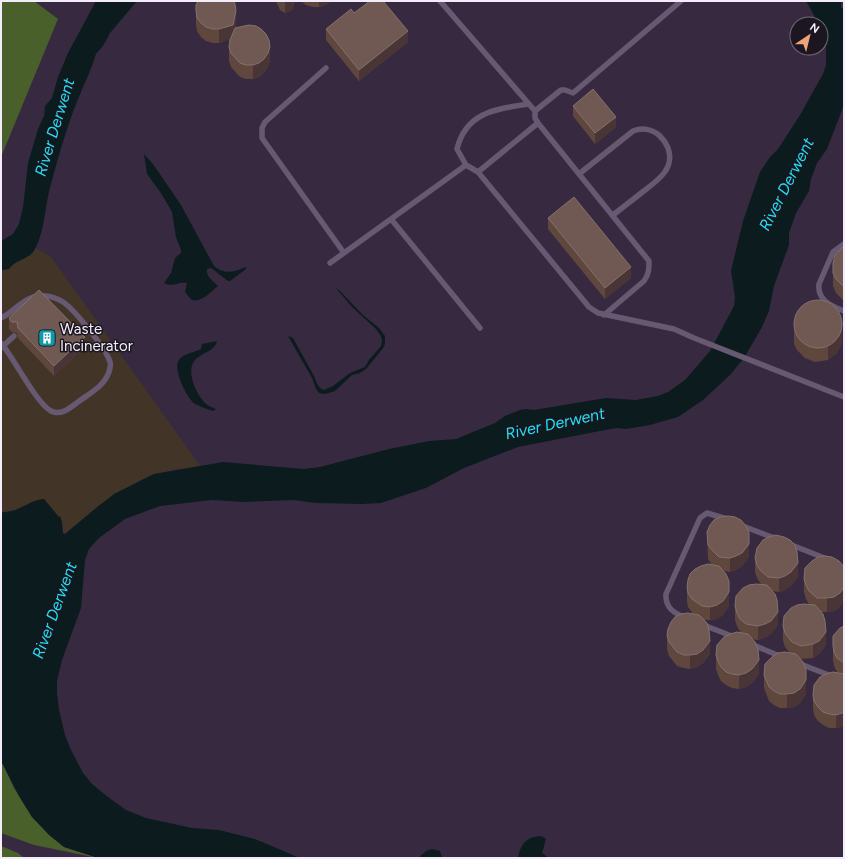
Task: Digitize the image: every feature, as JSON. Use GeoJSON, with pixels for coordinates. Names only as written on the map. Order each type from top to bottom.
{"type":"FeatureCollection","features":[{"type":"Feature","properties":{"kind":"lane"},"geometry":{"type":"LineString","coordinates":[[440,1],[535,111],[535,118],[538,123],[646,255],[649,261],[650,269],[648,276],[604,315]]}},
{"type":"Feature","properties":{"kind":"lane"},"geometry":{"type":"LineString","coordinates":[[535,111],[561,90],[573,93],[680,1]]}},
{"type":"Feature","properties":{"kind":"lane"},"geometry":{"type":"LineString","coordinates":[[326,68],[265,122],[262,128],[262,138],[344,253]]}},
{"type":"Feature","properties":{"kind":"lane"},"geometry":{"type":"LineString","coordinates":[[529,104],[499,108],[485,114],[465,128],[457,149],[466,165],[478,172],[589,306],[598,313],[604,315],[674,329],[844,397]]}},
{"type":"Feature","properties":{"kind":"lane"},"geometry":{"type":"LineString","coordinates":[[478,172],[538,123]]}},
{"type":"Feature","properties":{"kind":"lane"},"geometry":{"type":"LineString","coordinates":[[579,174],[633,131],[640,128],[655,132],[667,144],[670,153],[670,162],[667,169],[657,180],[613,215]]}},
{"type":"Feature","properties":{"kind":"lane"},"geometry":{"type":"LineString","coordinates":[[330,263],[466,165]]}},
{"type":"Feature","properties":{"kind":"lane"},"geometry":{"type":"LineString","coordinates":[[391,219],[480,328]]}},
{"type":"Feature","properties":{"kind":"lane"},"geometry":{"type":"LineString","coordinates":[[844,244],[833,252],[819,284],[819,290],[824,300],[830,305],[844,311]]}},
{"type":"Feature","properties":{"kind":"lane"},"geometry":{"type":"LineString","coordinates":[[1,318],[6,316],[21,302],[34,297],[47,296],[64,303],[77,315],[104,349],[110,362],[109,372],[99,388],[61,413],[53,412],[47,409],[37,398],[1,342]]}},
{"type":"Feature","properties":{"kind":"lane"},"geometry":{"type":"LineString","coordinates":[[1,348],[14,336]]}},
{"type":"Feature","properties":{"kind":"lane"},"geometry":{"type":"LineString","coordinates":[[691,620],[676,614],[671,609],[667,604],[666,594],[697,522],[707,513],[713,514],[829,560]]}},
{"type":"Feature","properties":{"kind":"lane"},"geometry":{"type":"LineString","coordinates":[[698,623],[786,658]]}},
{"type":"Feature","properties":{"kind":"lane"},"geometry":{"type":"LineString","coordinates":[[793,661],[844,681]]}},
{"type":"Feature","properties":{"kind":"shaded area"},"geometry":{"type":"Polygon","coordinates":[[[36,248],[51,257],[200,466],[177,469],[146,477],[101,504],[65,534],[62,533],[62,522],[44,499],[31,502],[15,510],[1,512],[1,271],[9,269],[13,263],[31,255],[36,248]]]}},
{"type":"Feature","properties":{"kind":"green space"},"geometry":{"type":"Polygon","coordinates":[[[1,1],[34,1],[58,19],[1,157],[1,1]]]}},
{"type":"Feature","properties":{"kind":"green space"},"geometry":{"type":"Polygon","coordinates":[[[1,762],[14,788],[32,817],[64,847],[98,858],[34,845],[1,833],[1,762]]]}},
{"type":"Feature","properties":{"kind":"green space"},"geometry":{"type":"Polygon","coordinates":[[[1,846],[18,853],[24,858],[1,858],[1,846]]]}},
{"type":"Feature","properties":{"kind":"water","name":"River Derwent"},"geometry":{"type":"Polygon","coordinates":[[[96,1],[137,1],[110,33],[103,46],[96,54],[64,140],[49,192],[41,234],[35,249],[32,253],[15,263],[9,269],[1,270],[1,241],[13,234],[19,224],[23,207],[28,163],[38,129],[44,116],[45,106],[52,98],[58,77],[68,53],[96,1]]]}},
{"type":"Feature","properties":{"kind":"water","name":"River Derwent"},"geometry":{"type":"Polygon","coordinates":[[[806,1],[841,1],[841,8],[844,8],[844,102],[842,110],[827,149],[817,163],[811,179],[809,191],[796,213],[789,233],[789,245],[774,286],[769,311],[762,327],[744,358],[730,375],[703,400],[678,417],[650,425],[626,429],[617,428],[605,430],[518,447],[464,468],[426,488],[381,503],[315,503],[294,500],[244,502],[212,500],[160,506],[125,519],[99,538],[89,549],[85,560],[81,608],[62,660],[57,681],[59,710],[65,735],[83,773],[92,784],[126,810],[146,818],[192,828],[219,830],[255,839],[300,858],[98,858],[64,847],[49,835],[32,817],[1,762],[1,512],[12,511],[44,499],[59,517],[60,516],[63,533],[65,534],[114,494],[154,474],[223,462],[304,469],[320,467],[389,449],[429,441],[456,439],[495,423],[505,416],[520,410],[534,410],[606,398],[636,400],[658,396],[668,392],[685,380],[710,351],[734,306],[735,297],[731,271],[743,221],[760,172],[770,157],[778,149],[800,115],[823,74],[826,65],[826,56],[829,56],[829,16],[814,16],[806,1]]]}},
{"type":"Feature","properties":{"kind":"water"},"geometry":{"type":"Polygon","coordinates":[[[144,154],[153,164],[181,205],[214,266],[226,272],[246,267],[246,269],[230,281],[211,268],[207,269],[209,277],[218,286],[201,299],[194,300],[190,298],[185,292],[187,283],[171,285],[164,283],[171,273],[175,258],[181,253],[181,250],[176,237],[172,212],[161,193],[147,174],[144,154]]]}},
{"type":"Feature","properties":{"kind":"water"},"geometry":{"type":"Polygon","coordinates":[[[336,288],[363,315],[379,328],[385,336],[385,343],[384,347],[366,369],[360,373],[352,375],[335,391],[325,394],[319,393],[316,389],[312,378],[288,336],[293,338],[317,384],[324,390],[333,386],[350,373],[365,367],[381,346],[382,341],[381,336],[376,329],[352,307],[336,288]]]}},
{"type":"Feature","properties":{"kind":"water"},"geometry":{"type":"Polygon","coordinates":[[[217,341],[213,348],[195,360],[191,368],[192,379],[196,390],[205,403],[216,409],[213,411],[195,404],[188,396],[181,383],[177,370],[177,364],[183,356],[201,349],[202,344],[217,341]]]}},
{"type":"Feature","properties":{"kind":"water"},"geometry":{"type":"Polygon","coordinates":[[[539,836],[546,839],[542,853],[549,858],[518,858],[524,842],[530,838],[539,836]]]}},
{"type":"Feature","properties":{"kind":"water"},"geometry":{"type":"Polygon","coordinates":[[[432,849],[440,851],[442,858],[418,858],[426,851],[432,849]]]}},
{"type":"Feature","properties":{"kind":"building"},"geometry":{"type":"Polygon","coordinates":[[[198,1],[234,1],[236,11],[233,25],[219,29],[206,27],[197,18],[196,5],[198,1]]]}},
{"type":"Feature","properties":{"kind":"building"},"geometry":{"type":"Polygon","coordinates":[[[370,1],[383,1],[408,31],[359,70],[326,29],[351,9],[354,13],[370,1]]]}},
{"type":"Feature","properties":{"kind":"building"},"geometry":{"type":"Polygon","coordinates":[[[249,25],[256,26],[266,34],[270,47],[264,59],[253,65],[240,63],[231,53],[229,47],[235,28],[249,25]]]}},
{"type":"Feature","properties":{"kind":"building"},"geometry":{"type":"Polygon","coordinates":[[[593,89],[616,117],[595,133],[573,106],[593,89]]]}},
{"type":"Feature","properties":{"kind":"building"},"geometry":{"type":"Polygon","coordinates":[[[574,197],[631,267],[605,288],[548,218],[574,197]]]}},
{"type":"Feature","properties":{"kind":"building"},"geometry":{"type":"Polygon","coordinates":[[[844,246],[844,287],[836,279],[833,273],[833,263],[835,255],[844,246]]]}},
{"type":"Feature","properties":{"kind":"building","name":"Waste Incinerator"},"geometry":{"type":"Polygon","coordinates":[[[39,290],[85,337],[54,366],[18,328],[17,322],[12,322],[9,318],[39,290]]]}},
{"type":"Feature","properties":{"kind":"building"},"geometry":{"type":"Polygon","coordinates":[[[813,300],[823,300],[835,307],[842,319],[842,329],[835,341],[823,348],[813,348],[805,344],[798,337],[794,329],[794,319],[798,311],[805,304],[813,300]]]}},
{"type":"Feature","properties":{"kind":"building"},"geometry":{"type":"Polygon","coordinates":[[[728,516],[741,520],[749,533],[749,544],[742,553],[730,558],[719,557],[712,550],[708,545],[707,532],[714,520],[720,517],[728,516]]]}},
{"type":"Feature","properties":{"kind":"building"},"geometry":{"type":"Polygon","coordinates":[[[776,535],[790,540],[795,545],[798,563],[791,572],[779,578],[768,577],[760,570],[755,558],[757,548],[763,540],[776,535]]]}},
{"type":"Feature","properties":{"kind":"building"},"geometry":{"type":"Polygon","coordinates":[[[818,557],[832,557],[839,561],[844,567],[844,587],[840,593],[834,597],[817,598],[809,591],[806,585],[804,579],[805,568],[818,557]]]}},
{"type":"Feature","properties":{"kind":"building"},"geometry":{"type":"Polygon","coordinates":[[[708,564],[719,566],[726,574],[729,581],[729,592],[723,601],[710,607],[702,606],[692,599],[688,593],[687,587],[690,574],[695,569],[708,564]]]}},
{"type":"Feature","properties":{"kind":"building"},"geometry":{"type":"Polygon","coordinates":[[[756,584],[767,585],[775,594],[778,612],[771,621],[758,626],[746,624],[740,619],[735,606],[736,596],[743,588],[756,584]]]}},
{"type":"Feature","properties":{"kind":"building"},"geometry":{"type":"Polygon","coordinates":[[[804,604],[815,605],[823,614],[826,632],[819,641],[813,644],[801,646],[792,642],[785,633],[783,626],[784,616],[791,608],[804,604]]]}},
{"type":"Feature","properties":{"kind":"building"},"geometry":{"type":"Polygon","coordinates":[[[688,613],[699,615],[707,623],[710,641],[703,650],[697,654],[684,655],[677,652],[669,642],[667,635],[671,622],[675,617],[688,613]]]}},
{"type":"Feature","properties":{"kind":"building"},"geometry":{"type":"Polygon","coordinates":[[[844,626],[844,663],[837,658],[834,652],[833,636],[840,628],[844,626]]]}},
{"type":"Feature","properties":{"kind":"building"},"geometry":{"type":"Polygon","coordinates":[[[737,632],[748,634],[755,642],[758,649],[759,660],[752,669],[739,675],[726,672],[721,667],[716,655],[717,645],[724,637],[737,632]]]}},
{"type":"Feature","properties":{"kind":"building"},"geometry":{"type":"Polygon","coordinates":[[[785,652],[796,654],[803,662],[806,669],[806,680],[800,689],[794,693],[780,694],[769,687],[764,675],[765,664],[778,653],[785,652]]]}},
{"type":"Feature","properties":{"kind":"building"},"geometry":{"type":"Polygon","coordinates":[[[833,672],[844,674],[844,712],[836,715],[823,712],[814,701],[813,695],[814,685],[820,677],[833,672]]]}},
{"type":"Feature","properties":{"kind":"place","name":"Waste Incinerator"},"geometry":{"type":"Point","coordinates":[47,338]}}]}
